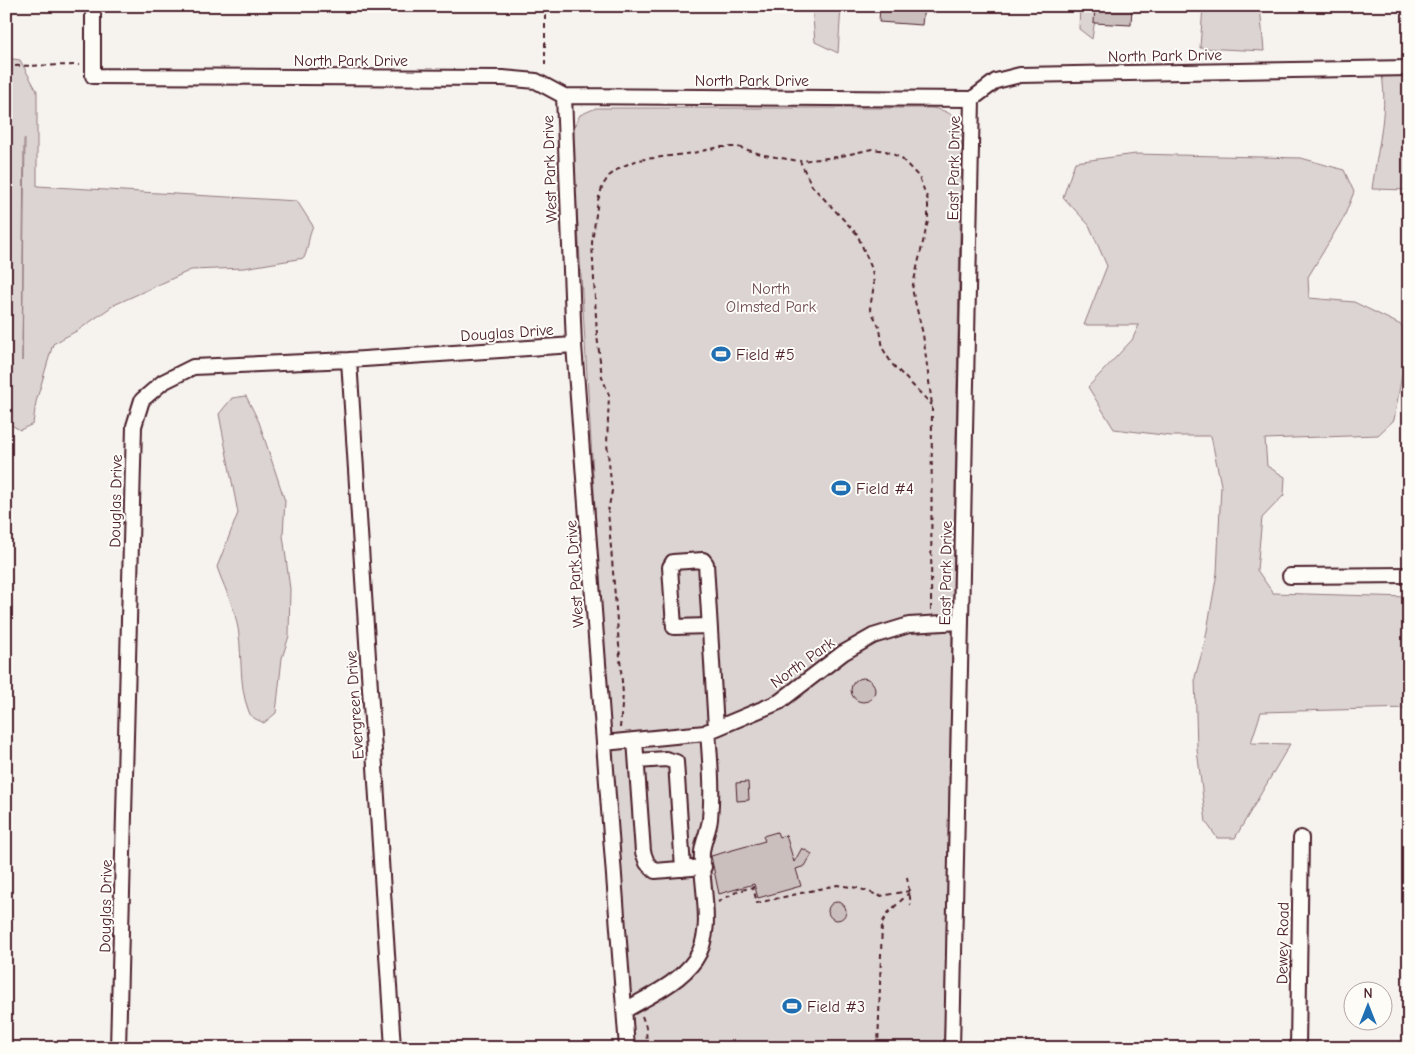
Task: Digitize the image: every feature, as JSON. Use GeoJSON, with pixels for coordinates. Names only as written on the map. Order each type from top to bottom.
{"type":"FeatureCollection","features":[{"type":"Feature","properties":{"kind":"street"},"geometry":{"type":"LineString","coordinates":[[90,71],[93,6]]}},
{"type":"Feature","properties":{"kind":"street","name":"North Park Drive"},"geometry":{"type":"LineString","coordinates":[[90,71],[503,78],[536,81],[564,96],[972,99],[996,81],[1020,75],[1409,68]]}},
{"type":"Feature","properties":{"kind":"street","name":"West Park Drive"},"geometry":{"type":"LineString","coordinates":[[564,96],[574,345],[626,1048]]}},
{"type":"Feature","properties":{"kind":"street","name":"East Park Drive"},"geometry":{"type":"LineString","coordinates":[[952,1048],[972,99]]}},
{"type":"Feature","properties":{"kind":"street","name":"Douglas Drive"},"geometry":{"type":"LineString","coordinates":[[118,1048],[134,426],[142,400],[163,382],[193,367],[349,360],[574,345]]}},
{"type":"Feature","properties":{"kind":"street","name":"Evergreen Drive"},"geometry":{"type":"LineString","coordinates":[[349,360],[393,1048]]}},
{"type":"Feature","properties":{"kind":"street"},"geometry":{"type":"LineString","coordinates":[[624,1012],[681,975],[694,962],[702,948],[705,909],[702,852],[710,822],[712,792],[712,730],[709,626],[706,564],[703,560],[673,562],[670,567],[674,627],[709,626]]}},
{"type":"Feature","properties":{"kind":"street"},"geometry":{"type":"LineString","coordinates":[[1290,576],[1409,575]]}},
{"type":"Feature","properties":{"kind":"street","name":"North Park"},"geometry":{"type":"LineString","coordinates":[[604,743],[712,730],[779,702],[843,653],[873,636],[909,625],[961,622]]}},
{"type":"Feature","properties":{"kind":"street"},"geometry":{"type":"LineString","coordinates":[[635,740],[642,852],[647,863],[655,871],[704,868]]}},
{"type":"Feature","properties":{"kind":"street"},"geometry":{"type":"LineString","coordinates":[[636,761],[672,759],[676,762],[683,869]]}},
{"type":"Feature","properties":{"kind":"street","name":"Dewey Road"},"geometry":{"type":"LineString","coordinates":[[1298,1048],[1301,838]]}},
{"type":"Feature","properties":{"kind":"path"},"geometry":{"type":"LineString","coordinates":[[545,6],[545,65]]}},
{"type":"Feature","properties":{"kind":"path"},"geometry":{"type":"LineString","coordinates":[[6,66],[90,71]]}},
{"type":"Feature","properties":{"kind":"path"},"geometry":{"type":"LineString","coordinates":[[620,730],[623,694],[608,511],[612,490],[607,444],[608,395],[602,377],[597,335],[592,243],[598,200],[609,176],[622,167],[638,160],[675,156],[720,147],[738,147],[764,155],[800,161],[837,157],[872,149],[886,151],[901,158],[919,177],[928,200],[928,221],[912,289],[923,334],[932,405],[931,614]]}},
{"type":"Feature","properties":{"kind":"path"},"geometry":{"type":"LineString","coordinates":[[800,161],[812,186],[857,234],[872,269],[874,285],[870,308],[880,329],[883,349],[892,364],[932,405]]}},
{"type":"Feature","properties":{"kind":"path"},"geometry":{"type":"LineString","coordinates":[[907,877],[911,905]]}},
{"type":"Feature","properties":{"kind":"path"},"geometry":{"type":"LineString","coordinates":[[705,909],[738,891],[753,887],[757,903],[837,885],[858,888],[880,896],[909,892]]}},
{"type":"Feature","properties":{"kind":"path"},"geometry":{"type":"LineString","coordinates":[[878,1048],[882,923],[888,913],[909,892]]}},
{"type":"Feature","properties":{"kind":"path"},"geometry":{"type":"LineString","coordinates":[[640,1011],[646,1027],[647,1048]]}},
{"type":"Feature","properties":{"kind":"green space"},"geometry":{"type":"Polygon","coordinates":[[[812,6],[841,6],[838,53],[815,42],[812,6]]]}},
{"type":"Feature","properties":{"kind":"green space"},"geometry":{"type":"Polygon","coordinates":[[[1080,6],[1097,6],[1092,39],[1079,29],[1080,6]]]}},
{"type":"Feature","properties":{"kind":"green space"},"geometry":{"type":"Polygon","coordinates":[[[1203,6],[1260,6],[1264,51],[1200,48],[1203,6]]]}},
{"type":"Feature","properties":{"kind":"green space"},"geometry":{"type":"Polygon","coordinates":[[[6,58],[20,60],[37,91],[37,186],[297,201],[313,226],[304,258],[244,268],[191,270],[114,305],[80,329],[53,344],[36,402],[33,424],[20,430],[6,422],[6,264],[9,253],[7,210],[11,177],[10,120],[6,114],[6,58]],[[24,139],[22,361],[25,139],[24,139]]]}},
{"type":"Feature","properties":{"kind":"green space"},"geometry":{"type":"Polygon","coordinates":[[[1382,75],[1409,75],[1409,190],[1372,189],[1383,118],[1382,75]]]}},
{"type":"Feature","properties":{"kind":"green space","name":"North Olmsted Park"},"geometry":{"type":"Polygon","coordinates":[[[596,108],[932,108],[951,114],[962,130],[944,1048],[632,1048],[606,689],[573,144],[574,127],[580,115],[596,108]]]}},
{"type":"Feature","properties":{"kind":"green space"},"geometry":{"type":"Polygon","coordinates":[[[1136,154],[1301,158],[1344,170],[1354,192],[1344,217],[1308,277],[1309,298],[1354,302],[1403,326],[1404,363],[1394,420],[1378,435],[1265,439],[1267,466],[1285,477],[1284,495],[1262,518],[1257,570],[1273,593],[1409,597],[1409,708],[1261,712],[1251,743],[1290,744],[1235,838],[1217,838],[1206,822],[1197,750],[1195,677],[1205,642],[1217,573],[1221,485],[1211,436],[1171,436],[1114,429],[1088,387],[1132,340],[1139,325],[1084,325],[1107,266],[1089,225],[1063,197],[1075,162],[1136,154]]]}},
{"type":"Feature","properties":{"kind":"green space"},"geometry":{"type":"Polygon","coordinates":[[[246,396],[259,422],[285,501],[283,535],[290,589],[289,636],[282,658],[276,713],[264,723],[251,716],[245,701],[236,619],[217,567],[238,513],[219,414],[232,398],[246,396]]]}},
{"type":"Feature","properties":{"kind":"building"},"geometry":{"type":"Polygon","coordinates":[[[880,6],[924,6],[922,25],[879,22],[880,6]]]}},
{"type":"Feature","properties":{"kind":"building"},"geometry":{"type":"Polygon","coordinates":[[[1095,6],[1132,6],[1131,25],[1094,23],[1095,6]]]}},
{"type":"Feature","properties":{"kind":"building"},"geometry":{"type":"Polygon","coordinates":[[[863,678],[872,681],[875,690],[872,699],[863,702],[854,699],[851,690],[854,681],[863,678]]]}},
{"type":"Feature","properties":{"kind":"building"},"geometry":{"type":"Polygon","coordinates":[[[748,782],[749,800],[737,801],[736,783],[748,782]]]}},
{"type":"Feature","properties":{"kind":"building"},"geometry":{"type":"Polygon","coordinates":[[[777,832],[779,837],[786,835],[794,862],[802,848],[812,854],[805,866],[796,869],[801,886],[758,898],[754,884],[719,894],[711,856],[765,841],[763,836],[777,832]]]}},
{"type":"Feature","properties":{"kind":"building"},"geometry":{"type":"Polygon","coordinates":[[[833,902],[841,902],[846,907],[844,918],[833,920],[828,915],[828,907],[833,902]]]}},
{"type":"Feature","properties":{"kind":"place","name":"Field #5"},"geometry":{"type":"Point","coordinates":[721,354]}},
{"type":"Feature","properties":{"kind":"place","name":"Field #4"},"geometry":{"type":"Point","coordinates":[841,488]}},
{"type":"Feature","properties":{"kind":"place","name":"Field #3"},"geometry":{"type":"Point","coordinates":[792,1006]}}]}
